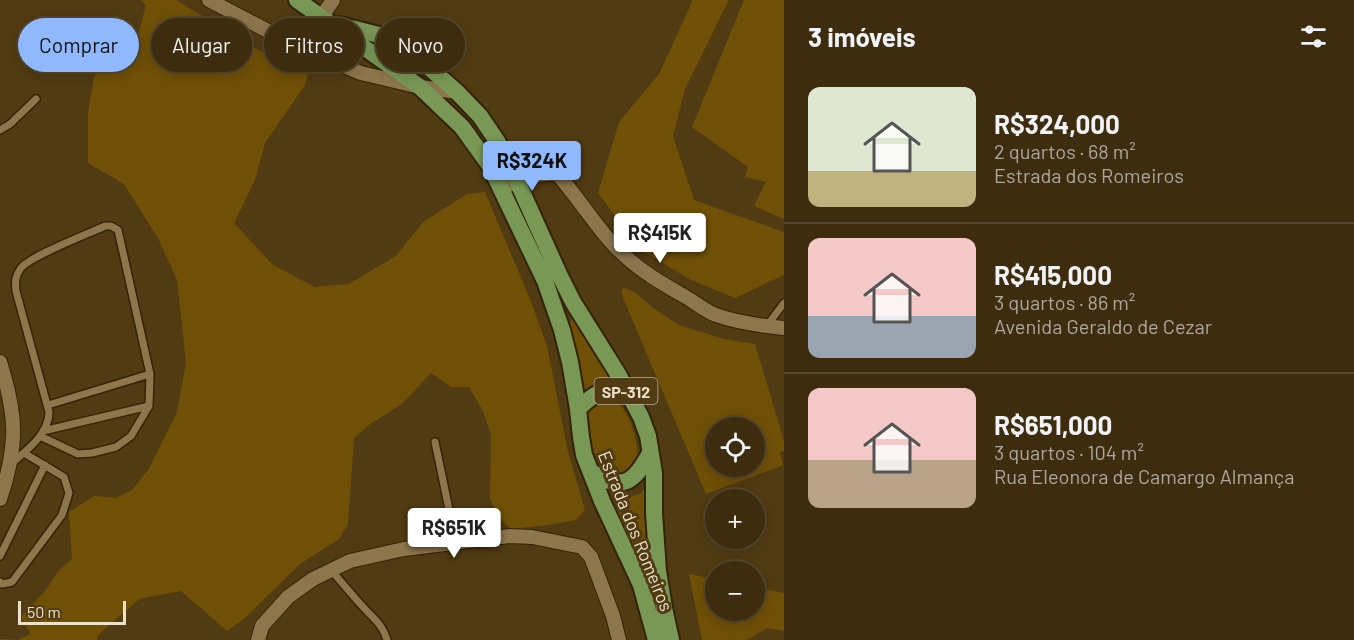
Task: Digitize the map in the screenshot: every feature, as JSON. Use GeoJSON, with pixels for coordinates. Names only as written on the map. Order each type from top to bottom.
{"type":"FeatureCollection","features":[{"type":"Feature","properties":{"kind":"main road","name":"Estrada dos Romeiros"},"geometry":{"type":"LineString","coordinates":[[297,0],[323,18]]}},
{"type":"Feature","properties":{"kind":"main road","name":"Estrada dos Romeiros"},"geometry":{"type":"LineString","coordinates":[[364,31],[383,36],[409,50],[457,92],[480,116],[509,163],[573,302],[618,374],[641,417],[648,436],[654,473],[658,571],[663,608],[671,640]]}},
{"type":"Feature","properties":{"kind":"main road","name":"Estrada dos Romeiros"},"geometry":{"type":"LineString","coordinates":[[364,47],[420,87],[462,127],[481,152],[499,183],[545,281],[562,330],[570,362],[584,455],[602,501],[641,585],[656,640]]}},
{"type":"Feature","properties":{"kind":"main road"},"geometry":{"type":"LineString","coordinates":[[578,409],[587,399],[608,390],[628,394]]}},
{"type":"Feature","properties":{"kind":"main road"},"geometry":{"type":"LineString","coordinates":[[591,472],[613,483],[627,482],[642,468],[650,453]]}},
{"type":"Feature","properties":{"kind":"street"},"geometry":{"type":"LineString","coordinates":[[209,0],[298,46],[361,74],[420,87],[457,92]]}},
{"type":"Feature","properties":{"kind":"street"},"geometry":{"type":"LineString","coordinates":[[327,18],[333,0]]}},
{"type":"Feature","properties":{"kind":"street"},"geometry":{"type":"LineString","coordinates":[[556,174],[540,173],[517,181],[499,183],[503,167],[509,163],[521,157],[538,158],[556,174],[623,255],[650,276],[715,314],[766,327],[784,328]]}},
{"type":"Feature","properties":{"kind":"street"},"geometry":{"type":"LineString","coordinates":[[0,362],[9,391],[14,441],[0,499]]}},
{"type":"Feature","properties":{"kind":"street"},"geometry":{"type":"LineString","coordinates":[[248,640],[260,633],[288,597],[313,579],[350,561],[404,549],[510,536],[532,537],[582,548],[591,557],[613,616],[619,640]]}},
{"type":"Feature","properties":{"kind":"lane"},"geometry":{"type":"LineString","coordinates":[[0,130],[10,124],[36,99]]}},
{"type":"Feature","properties":{"kind":"lane"},"geometry":{"type":"LineString","coordinates":[[10,464],[42,434],[49,419],[48,405],[16,291],[15,278],[21,267],[33,259],[105,226],[111,226],[117,230],[150,374],[149,406],[131,436],[116,447],[78,454],[42,434]]}},
{"type":"Feature","properties":{"kind":"lane"},"geometry":{"type":"LineString","coordinates":[[766,327],[784,303]]}},
{"type":"Feature","properties":{"kind":"lane"},"geometry":{"type":"LineString","coordinates":[[48,405],[150,374]]}},
{"type":"Feature","properties":{"kind":"lane"},"geometry":{"type":"LineString","coordinates":[[42,434],[149,406]]}},
{"type":"Feature","properties":{"kind":"lane"},"geometry":{"type":"LineString","coordinates":[[435,442],[456,543]]}},
{"type":"Feature","properties":{"kind":"lane"},"geometry":{"type":"LineString","coordinates":[[0,582],[2,584],[12,582],[62,515],[69,493],[64,477],[24,453]]}},
{"type":"Feature","properties":{"kind":"lane"},"geometry":{"type":"LineString","coordinates":[[0,556],[45,465]]}},
{"type":"Feature","properties":{"kind":"lane"},"geometry":{"type":"LineString","coordinates":[[332,570],[378,621],[387,640]]}},
{"type":"Feature","properties":{"kind":"shaded area"},"geometry":{"type":"Polygon","coordinates":[[[141,0],[176,0],[206,18],[151,18],[151,72],[252,72],[252,46],[264,53],[264,72],[301,72],[308,75],[305,85],[265,143],[255,180],[234,223],[273,265],[315,287],[349,284],[396,256],[423,222],[467,194],[485,192],[547,346],[568,452],[585,510],[576,520],[511,529],[496,515],[490,497],[491,435],[483,411],[469,387],[451,387],[431,373],[402,404],[370,424],[354,438],[348,524],[339,539],[300,564],[245,618],[227,631],[181,591],[139,599],[98,635],[97,640],[18,640],[31,634],[21,617],[46,590],[59,570],[72,559],[69,512],[94,496],[116,498],[132,490],[148,470],[177,412],[186,363],[177,280],[158,238],[124,184],[88,163],[88,113],[94,77],[99,72],[139,72],[139,31],[146,5],[141,0]]]}},
{"type":"Feature","properties":{"kind":"shaded area"},"geometry":{"type":"Polygon","coordinates":[[[693,0],[729,0],[685,89],[673,136],[694,200],[784,232],[784,275],[735,298],[691,280],[641,250],[598,193],[619,122],[659,74],[693,0]]]}},
{"type":"Feature","properties":{"kind":"shaded area"},"geometry":{"type":"Polygon","coordinates":[[[744,0],[784,0],[784,219],[754,206],[766,182],[745,177],[748,167],[692,127],[744,0]]]}},
{"type":"Feature","properties":{"kind":"shaded area"},"geometry":{"type":"Polygon","coordinates":[[[623,287],[635,292],[653,308],[679,325],[724,339],[755,344],[784,441],[784,451],[780,452],[783,465],[765,472],[765,417],[705,417],[705,477],[751,477],[719,489],[705,489],[705,492],[621,293],[623,287]]]}},
{"type":"Feature","properties":{"kind":"shaded area"},"geometry":{"type":"Polygon","coordinates":[[[571,320],[577,323],[615,382],[581,398],[570,322],[571,320]]]}},
{"type":"Feature","properties":{"kind":"shaded area"},"geometry":{"type":"Polygon","coordinates":[[[610,399],[622,407],[629,419],[638,455],[638,462],[617,480],[596,466],[584,425],[588,412],[593,407],[610,399]]]}},
{"type":"Feature","properties":{"kind":"shaded area"},"geometry":{"type":"Polygon","coordinates":[[[644,489],[646,508],[643,573],[609,501],[640,494],[644,489]]]}},
{"type":"Feature","properties":{"kind":"shaded area"},"geometry":{"type":"Polygon","coordinates":[[[689,574],[705,577],[705,621],[765,621],[765,589],[784,593],[784,631],[767,628],[746,640],[702,640],[689,574]]]}}]}
